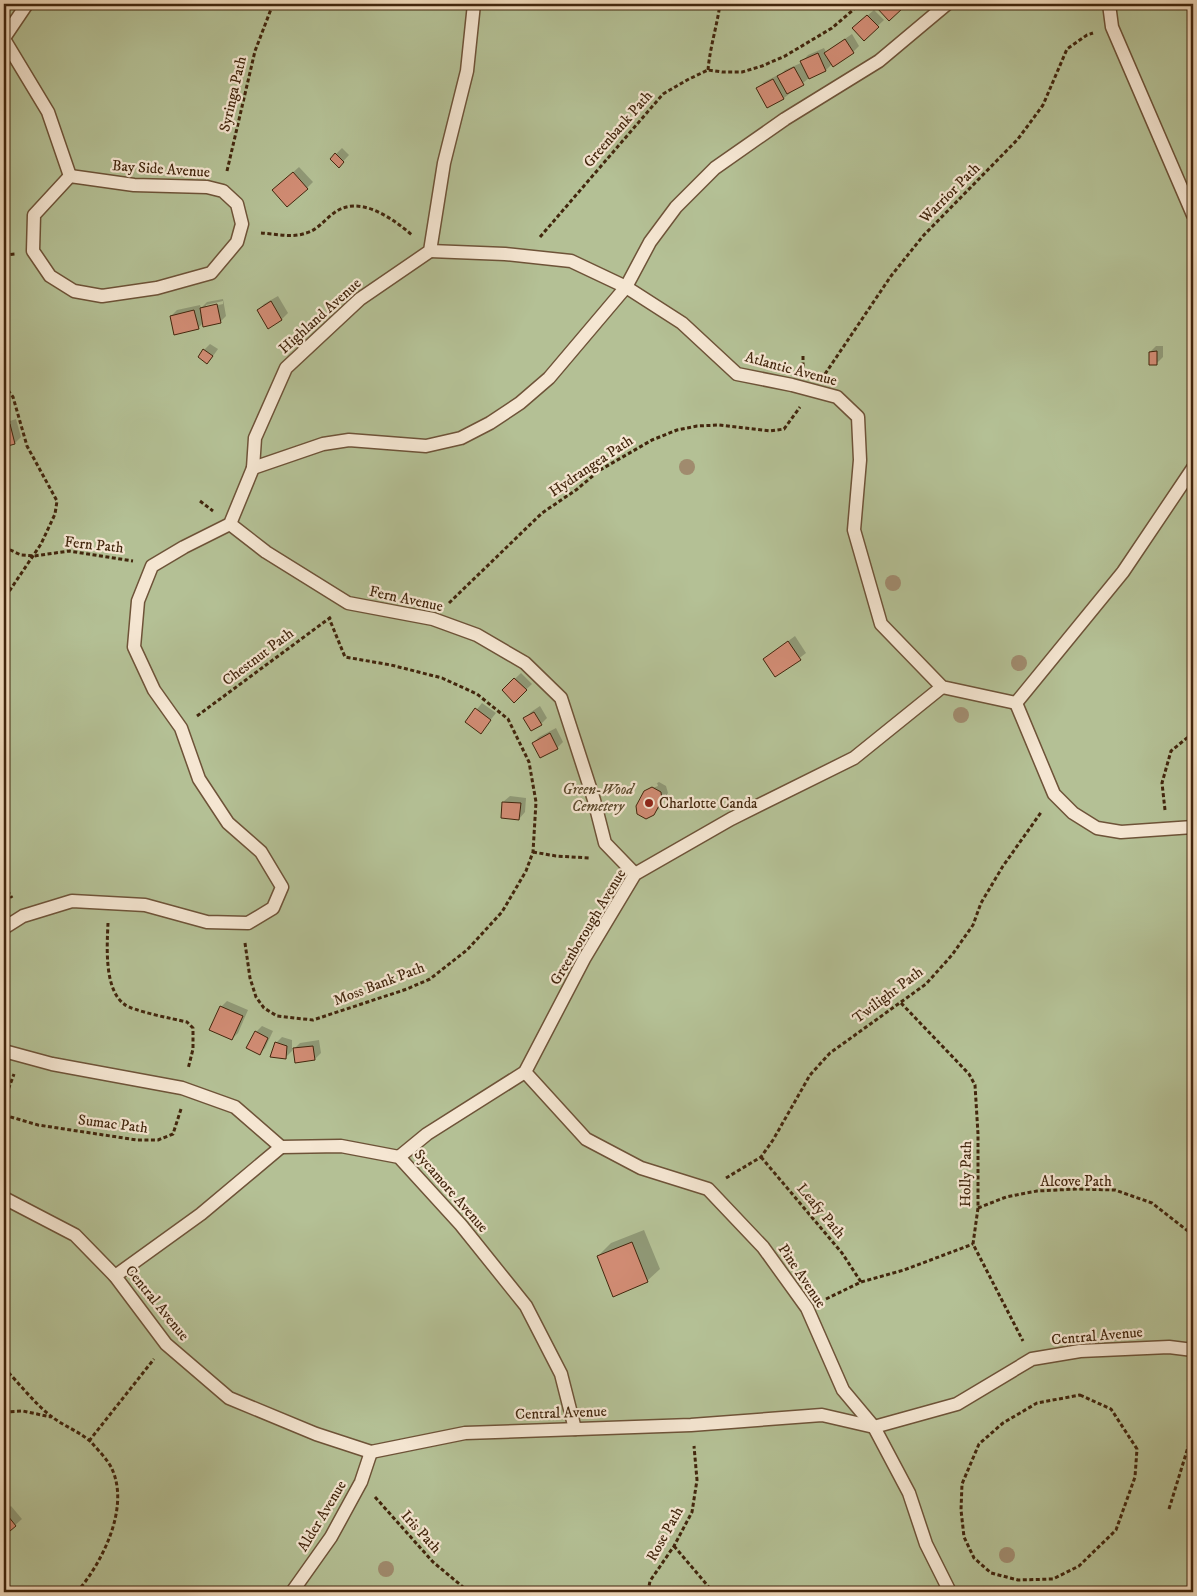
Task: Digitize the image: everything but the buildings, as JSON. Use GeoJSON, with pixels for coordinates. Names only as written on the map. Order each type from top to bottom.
{"type":"FeatureCollection","features":[{"type":"Feature","properties":{"kind":"lane"},"geometry":{"type":"LineString","coordinates":[[26,4],[4,38],[48,112],[70,176],[34,215],[33,251],[50,276],[74,291],[102,296],[157,288],[210,273],[237,242],[240,229]]}},
{"type":"Feature","properties":{"kind":"lane"},"geometry":{"type":"LineString","coordinates":[[430,251],[444,163],[467,71],[474,4]]}},
{"type":"Feature","properties":{"kind":"lane"},"geometry":{"type":"LineString","coordinates":[[253,468],[323,444],[349,440],[426,446],[461,438],[490,423],[549,378],[626,287],[650,242],[676,207],[716,168],[785,119],[879,61],[946,4]]}},
{"type":"Feature","properties":{"kind":"lane"},"geometry":{"type":"LineString","coordinates":[[1109,4],[1112,27],[1193,215]]}},
{"type":"Feature","properties":{"kind":"lane","name":"Bay Side Avenue"},"geometry":{"type":"LineString","coordinates":[[70,176],[134,185],[207,187],[223,191],[237,204],[242,224],[240,229]]}},
{"type":"Feature","properties":{"kind":"lane","name":"Atlantic Avenue"},"geometry":{"type":"LineString","coordinates":[[430,251],[505,254],[571,261],[626,287],[682,323],[737,374],[837,396],[858,417],[860,460],[854,530],[881,624],[942,687]]}},
{"type":"Feature","properties":{"kind":"lane","name":"Highland Avenue"},"geometry":{"type":"LineString","coordinates":[[230,524],[253,468],[255,438],[286,368],[360,299],[430,251]]}},
{"type":"Feature","properties":{"kind":"lane"},"geometry":{"type":"LineString","coordinates":[[1016,703],[1123,572],[1193,468]]}},
{"type":"Feature","properties":{"kind":"lane"},"geometry":{"type":"LineString","coordinates":[[4,928],[23,916],[72,901],[145,905],[207,922],[248,923],[273,908],[282,887],[261,852],[228,823],[198,779],[181,728],[154,690],[134,647],[138,602],[152,566],[184,547],[230,524]]}},
{"type":"Feature","properties":{"kind":"lane","name":"Fern Avenue"},"geometry":{"type":"LineString","coordinates":[[230,524],[266,552],[348,603],[432,619],[477,635],[525,664],[562,698],[605,842],[636,874]]}},
{"type":"Feature","properties":{"kind":"lane"},"geometry":{"type":"LineString","coordinates":[[942,687],[1016,703]]}},
{"type":"Feature","properties":{"kind":"lane","name":"Greenborough Avenue"},"geometry":{"type":"LineString","coordinates":[[525,1072],[584,959],[636,874],[731,819],[854,758],[942,687]]}},
{"type":"Feature","properties":{"kind":"lane"},"geometry":{"type":"LineString","coordinates":[[1016,703],[1054,794],[1073,813],[1097,828],[1121,832],[1193,827]]}},
{"type":"Feature","properties":{"kind":"lane"},"geometry":{"type":"LineString","coordinates":[[4,1051],[52,1064],[182,1088],[235,1107],[281,1147],[201,1214],[115,1276]]}},
{"type":"Feature","properties":{"kind":"lane"},"geometry":{"type":"LineString","coordinates":[[399,1157],[427,1134],[525,1072]]}},
{"type":"Feature","properties":{"kind":"lane","name":"Pine Avenue"},"geometry":{"type":"LineString","coordinates":[[525,1072],[586,1139],[641,1168],[708,1189],[763,1247],[807,1308],[843,1390],[874,1427],[909,1492],[926,1544],[950,1592]]}},
{"type":"Feature","properties":{"kind":"lane","name":"Sycamore Avenue"},"geometry":{"type":"LineString","coordinates":[[281,1147],[341,1146],[399,1157],[461,1225],[526,1306],[562,1374],[575,1429]]}},
{"type":"Feature","properties":{"kind":"lane","name":"Central Avenue"},"geometry":{"type":"LineString","coordinates":[[4,1198],[75,1235],[115,1276],[166,1344],[228,1398],[316,1434],[371,1452],[465,1433],[691,1424],[822,1415],[874,1427],[957,1404],[1032,1359],[1080,1351],[1168,1347],[1193,1350]]}},
{"type":"Feature","properties":{"kind":"lane","name":"Alder Avenue"},"geometry":{"type":"LineString","coordinates":[[292,1592],[331,1537],[361,1482],[371,1452]]}},
{"type":"Feature","properties":{"kind":"path","name":"Syringa Path"},"geometry":{"type":"LineString","coordinates":[[223,191],[248,77],[272,4]]}},
{"type":"Feature","properties":{"kind":"path"},"geometry":{"type":"LineString","coordinates":[[720,4],[708,70],[722,72],[742,72],[785,56],[832,28],[860,4]]}},
{"type":"Feature","properties":{"kind":"path","name":"Warrior Path"},"geometry":{"type":"LineString","coordinates":[[813,390],[890,276],[923,236],[1018,139],[1043,105],[1067,49],[1087,35],[1112,27]]}},
{"type":"Feature","properties":{"kind":"path","name":"Greenbank Path"},"geometry":{"type":"LineString","coordinates":[[523,256],[663,94],[708,70]]}},
{"type":"Feature","properties":{"kind":"path"},"geometry":{"type":"LineString","coordinates":[[240,229],[261,233],[306,234],[316,229],[343,206],[352,205],[367,208],[396,221],[430,251]]}},
{"type":"Feature","properties":{"kind":"path"},"geometry":{"type":"LineString","coordinates":[[4,385],[13,397],[27,446],[57,501],[55,514],[34,556],[4,599]]}},
{"type":"Feature","properties":{"kind":"path","name":"Hydrangea Path"},"geometry":{"type":"LineString","coordinates":[[432,619],[542,513],[626,453],[677,430],[697,426],[719,425],[770,431],[784,429],[813,390]]}},
{"type":"Feature","properties":{"kind":"path","name":"Fern Path"},"geometry":{"type":"LineString","coordinates":[[4,548],[21,555],[34,556],[68,551],[126,559],[152,566]]}},
{"type":"Feature","properties":{"kind":"path","name":"Chestnut Path"},"geometry":{"type":"LineString","coordinates":[[181,728],[348,603]]}},
{"type":"Feature","properties":{"kind":"path","name":"Moss Bank Path"},"geometry":{"type":"LineString","coordinates":[[248,923],[245,947],[250,978],[256,997],[264,1008],[277,1016],[313,1020],[407,989],[430,979],[467,950],[502,912],[519,883],[533,852],[536,802],[529,762],[508,719],[477,694],[442,678],[346,656],[329,618]]}},
{"type":"Feature","properties":{"kind":"path"},"geometry":{"type":"LineString","coordinates":[[1167,829],[1162,783],[1164,775],[1171,751],[1193,733]]}},
{"type":"Feature","properties":{"kind":"path","name":"Twilight Path"},"geometry":{"type":"LineString","coordinates":[[708,1189],[761,1157],[773,1140],[810,1075],[830,1053],[862,1028],[902,1003],[926,984],[973,925],[981,903],[1003,866],[1054,794]]}},
{"type":"Feature","properties":{"kind":"path"},"geometry":{"type":"LineString","coordinates":[[533,852],[556,856],[585,856],[594,859]]}},
{"type":"Feature","properties":{"kind":"path"},"geometry":{"type":"LineString","coordinates":[[109,903],[108,962],[110,984],[116,996],[125,1005],[187,1022],[193,1028],[193,1049],[182,1088]]}},
{"type":"Feature","properties":{"kind":"path","name":"Holly Path"},"geometry":{"type":"LineString","coordinates":[[902,1003],[969,1074],[975,1085],[978,1134],[978,1208],[973,1244]]}},
{"type":"Feature","properties":{"kind":"path"},"geometry":{"type":"LineString","coordinates":[[4,1101],[21,1057]]}},
{"type":"Feature","properties":{"kind":"path","name":"Sumac Path"},"geometry":{"type":"LineString","coordinates":[[4,1116],[47,1127],[137,1140],[158,1140],[173,1134],[182,1104],[182,1088]]}},
{"type":"Feature","properties":{"kind":"path","name":"Leafy Path"},"geometry":{"type":"LineString","coordinates":[[761,1157],[842,1253],[861,1282]]}},
{"type":"Feature","properties":{"kind":"path","name":"Alcove Path"},"geometry":{"type":"LineString","coordinates":[[978,1208],[1006,1197],[1037,1191],[1115,1190],[1152,1203],[1193,1235]]}},
{"type":"Feature","properties":{"kind":"path"},"geometry":{"type":"LineString","coordinates":[[807,1308],[861,1282],[904,1270],[973,1244],[1032,1359]]}},
{"type":"Feature","properties":{"kind":"path"},"geometry":{"type":"LineString","coordinates":[[89,1441],[166,1344]]}},
{"type":"Feature","properties":{"kind":"path"},"geometry":{"type":"LineString","coordinates":[[4,1368],[52,1417],[89,1441],[112,1468],[117,1482],[119,1497],[113,1527],[90,1577],[77,1592]]}},
{"type":"Feature","properties":{"kind":"path"},"geometry":{"type":"LineString","coordinates":[[1080,1395],[1111,1409],[1137,1450],[1135,1477],[1116,1530],[1079,1566],[1053,1579],[1018,1580],[991,1573],[974,1558],[964,1537],[961,1510],[962,1484],[979,1444],[1003,1423],[1037,1403],[1080,1395]]}},
{"type":"Feature","properties":{"kind":"path"},"geometry":{"type":"LineString","coordinates":[[4,1412],[23,1411],[52,1417]]}},
{"type":"Feature","properties":{"kind":"path","name":"Rose Path"},"geometry":{"type":"LineString","coordinates":[[648,1592],[650,1581],[674,1546],[692,1512],[698,1480],[691,1424]]}},
{"type":"Feature","properties":{"kind":"path"},"geometry":{"type":"LineString","coordinates":[[1168,1509],[1193,1431]]}},
{"type":"Feature","properties":{"kind":"path","name":"Iris Path"},"geometry":{"type":"LineString","coordinates":[[361,1482],[433,1562],[469,1592]]}},
{"type":"Feature","properties":{"kind":"path"},"geometry":{"type":"LineString","coordinates":[[674,1546],[712,1592]]}},
{"type":"Feature","properties":{"kind":"green space","name":"Green-Wood Cemetery"},"geometry":{"type":"Polygon","coordinates":[[[4,4],[1193,4],[1193,1592],[4,1592],[4,4]]]}},
{"type":"Feature","properties":{"kind":"place","name":"Charlotte Canda"},"geometry":{"type":"Point","coordinates":[649,803]}}]}
